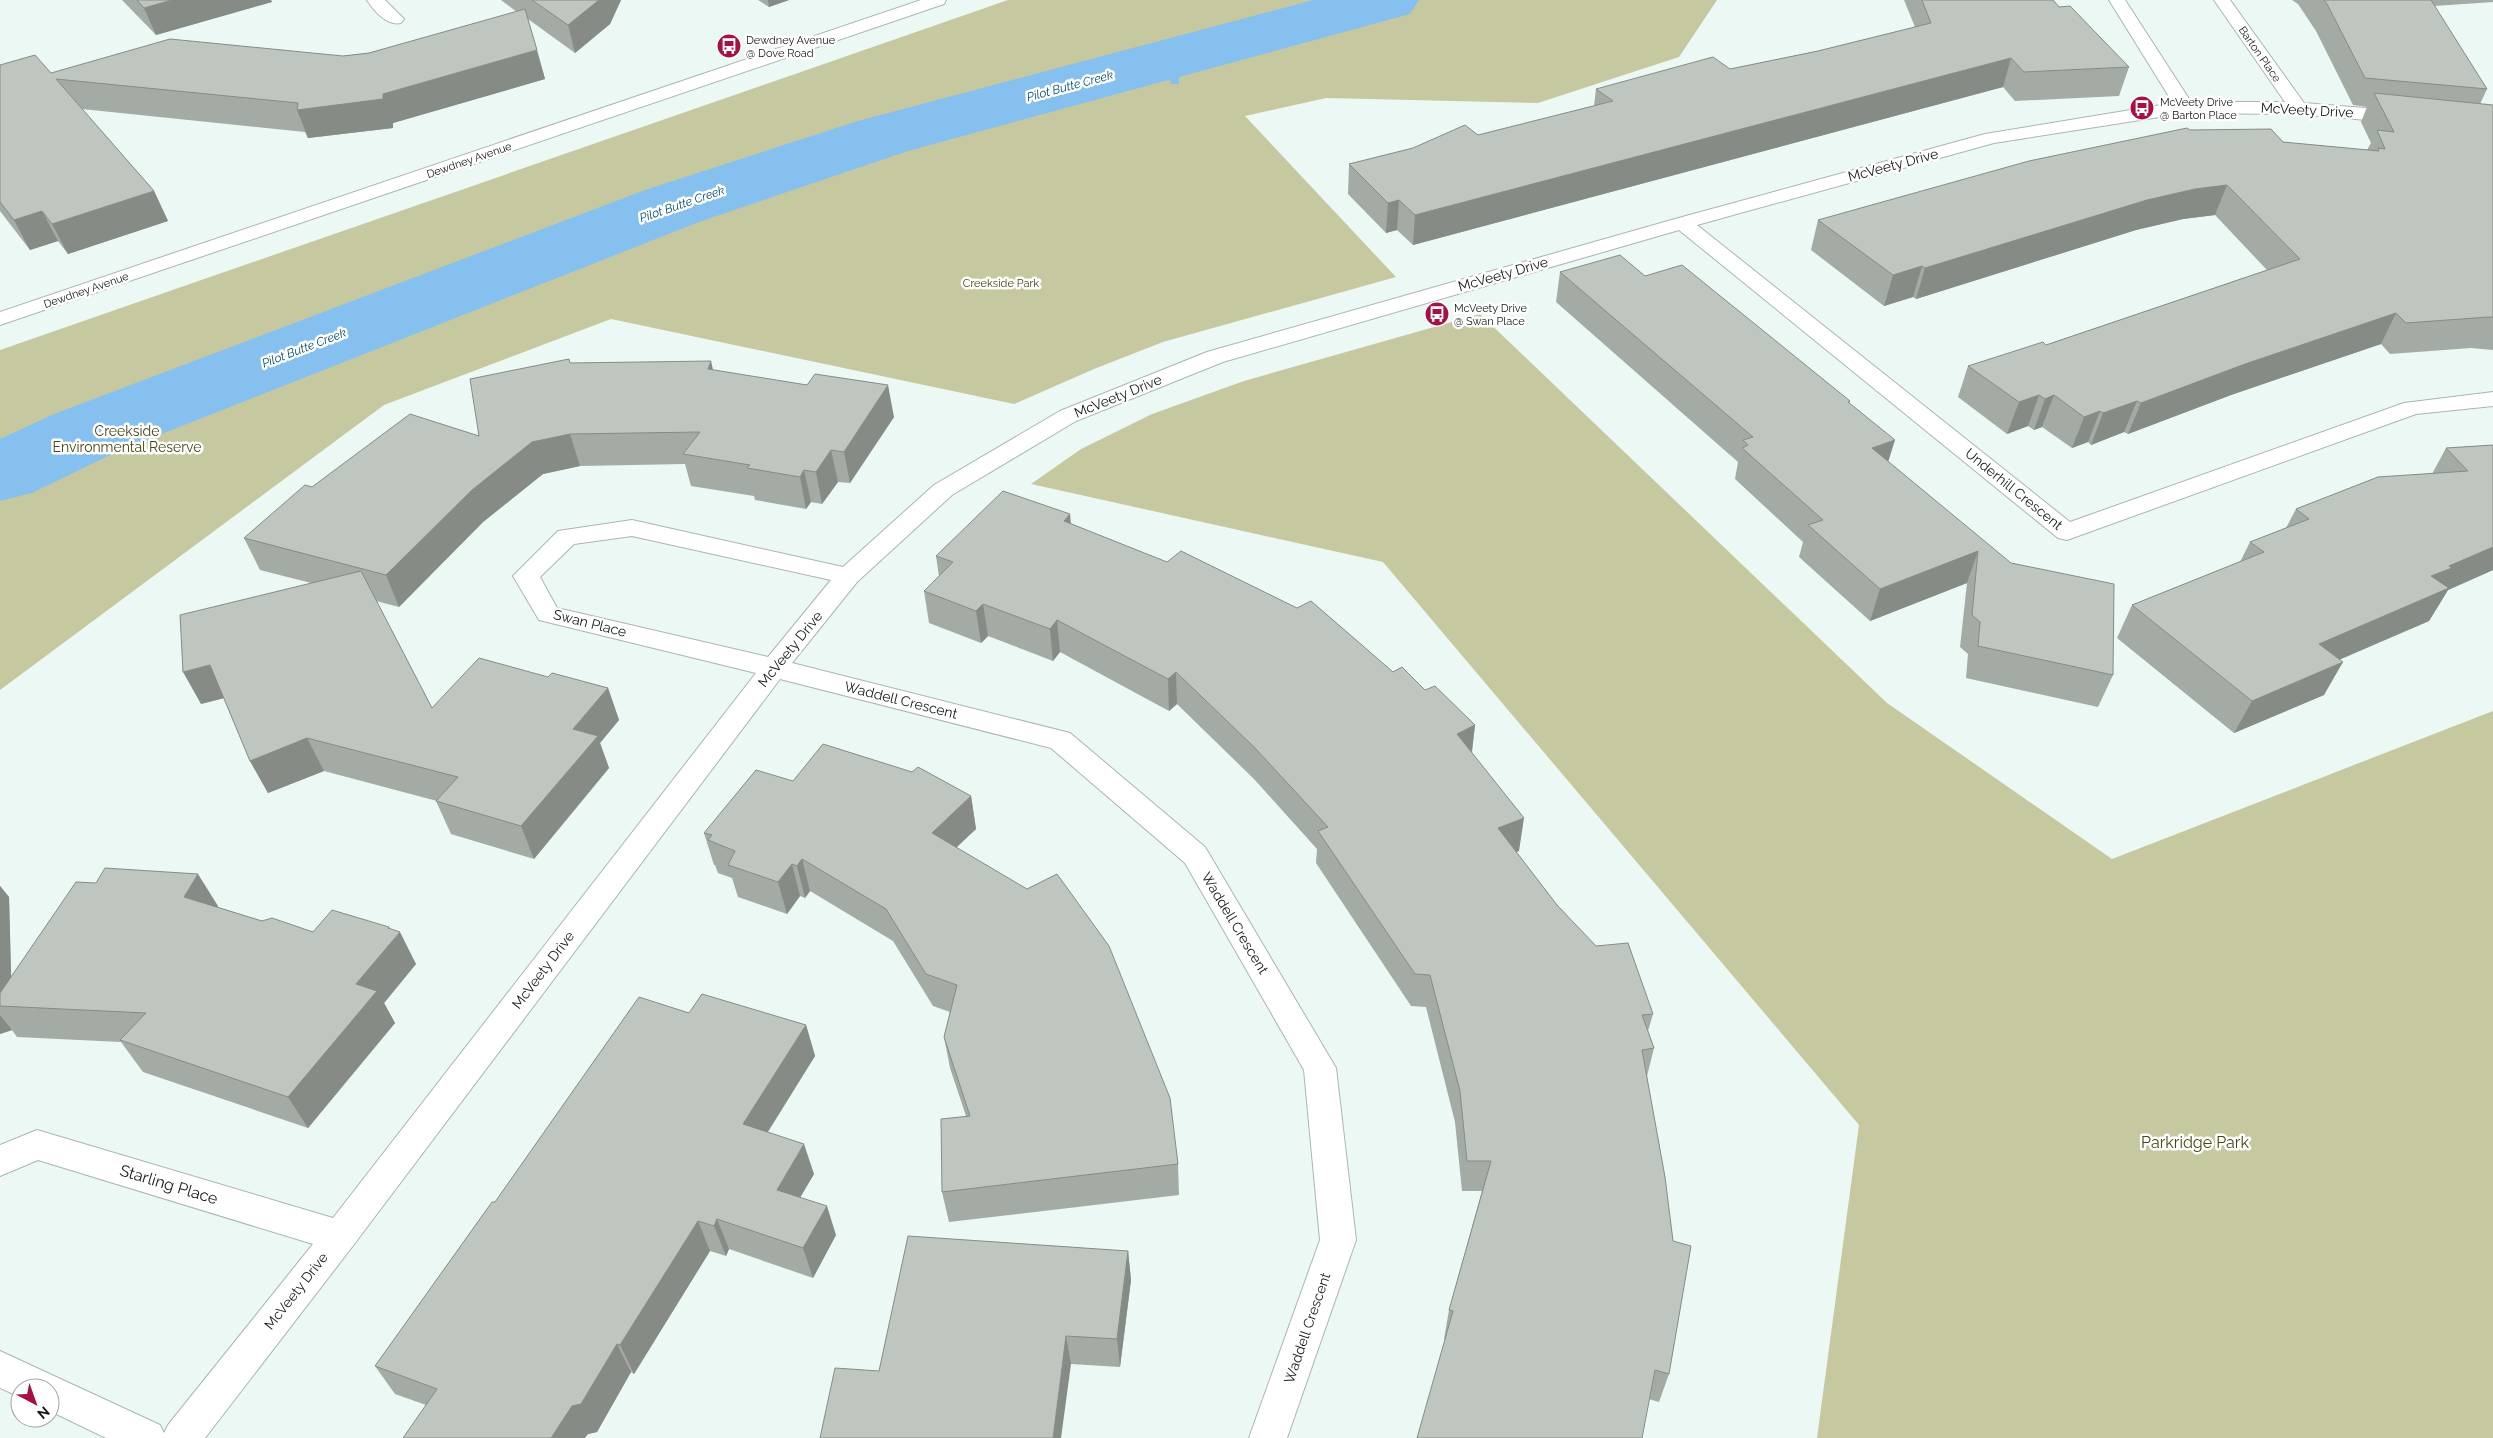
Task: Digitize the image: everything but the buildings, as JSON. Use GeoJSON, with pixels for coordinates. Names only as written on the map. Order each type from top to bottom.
{"type":"FeatureCollection","features":[{"type":"Feature","properties":{"kind":"street"},"geometry":{"type":"LineString","coordinates":[[375,0],[395,19]]}},
{"type":"Feature","properties":{"kind":"street","name":"Dewdney Avenue"},"geometry":{"type":"LineString","coordinates":[[0,319],[938,0]]}},
{"type":"Feature","properties":{"kind":"street"},"geometry":{"type":"LineString","coordinates":[[2117,0],[2185,107]]}},
{"type":"Feature","properties":{"kind":"street","name":"Barton Place"},"geometry":{"type":"LineString","coordinates":[[2222,0],[2298,108]]}},
{"type":"Feature","properties":{"kind":"street","name":"McVeety Drive"},"geometry":{"type":"LineString","coordinates":[[180,1438],[340,1236],[774,668],[848,576],[943,490],[1068,416],[1215,357],[1682,223],[1992,138],[2185,107],[2298,108],[2415,118]]}},
{"type":"Feature","properties":{"kind":"street","name":"Underhill Crescent"},"geometry":{"type":"LineString","coordinates":[[1682,223],[2067,532],[2412,408],[2493,400]]}},
{"type":"Feature","properties":{"kind":"street","name":"Swan Place"},"geometry":{"type":"LineString","coordinates":[[774,668],[548,614],[526,576],[567,537],[632,528],[848,576]]}},
{"type":"Feature","properties":{"kind":"street","name":"Waddell Crescent"},"geometry":{"type":"LineString","coordinates":[[774,668],[1060,740],[1194,856],[1320,1068],[1338,1240],[1268,1438]]}},
{"type":"Feature","properties":{"kind":"street","name":"Starling Place"},"geometry":{"type":"LineString","coordinates":[[0,1161],[38,1145],[340,1236]]}},
{"type":"Feature","properties":{"kind":"street"},"geometry":{"type":"LineString","coordinates":[[0,1369],[19,1378]]}},
{"type":"Feature","properties":{"kind":"street"},"geometry":{"type":"LineString","coordinates":[[60,1397],[147,1438]]}},
{"type":"Feature","properties":{"kind":"green space","name":"Creekside Environmental Reserve"},"geometry":{"type":"Polygon","coordinates":[[[1008,0],[1717,0],[1679,57],[1538,103],[1326,98],[1245,116],[1396,277],[1163,342],[1094,369],[1014,404],[611,319],[384,405],[0,690],[0,350],[1008,0]]]}},
{"type":"Feature","properties":{"kind":"green space","name":"Parkridge Park"},"geometry":{"type":"Polygon","coordinates":[[[1480,314],[1887,703],[2112,859],[2493,711],[2493,1438],[1817,1438],[1859,1125],[1383,562],[1031,484],[1081,449],[1152,414],[1244,381],[1480,314]]]}},
{"type":"Feature","properties":{"kind":"waterway","name":"Pilot Butte Creek"},"geometry":{"type":"LineString","coordinates":[[0,473],[85,433],[672,206],[883,136],[1387,0]]}},
{"type":"Feature","properties":{"kind":"waterway"},"geometry":{"type":"LineString","coordinates":[[1175,82],[1173,71],[1183,59],[1196,52]]}},
{"type":"Feature","properties":{"kind":"place","name":"Dewdney Avenue @ Dove Road"},"geometry":{"type":"Point","coordinates":[729,46]}},
{"type":"Feature","properties":{"kind":"place","name":"McVeety Drive @ Barton Place"},"geometry":{"type":"Point","coordinates":[2142,108]}},
{"type":"Feature","properties":{"kind":"place","name":"McVeety Drive @ Swan Place"},"geometry":{"type":"Point","coordinates":[1437,314]}},
{"type":"Feature","properties":{"kind":"park label","name":"Creekside Park"},"geometry":{"type":"Point","coordinates":[1001,283]}}]}
